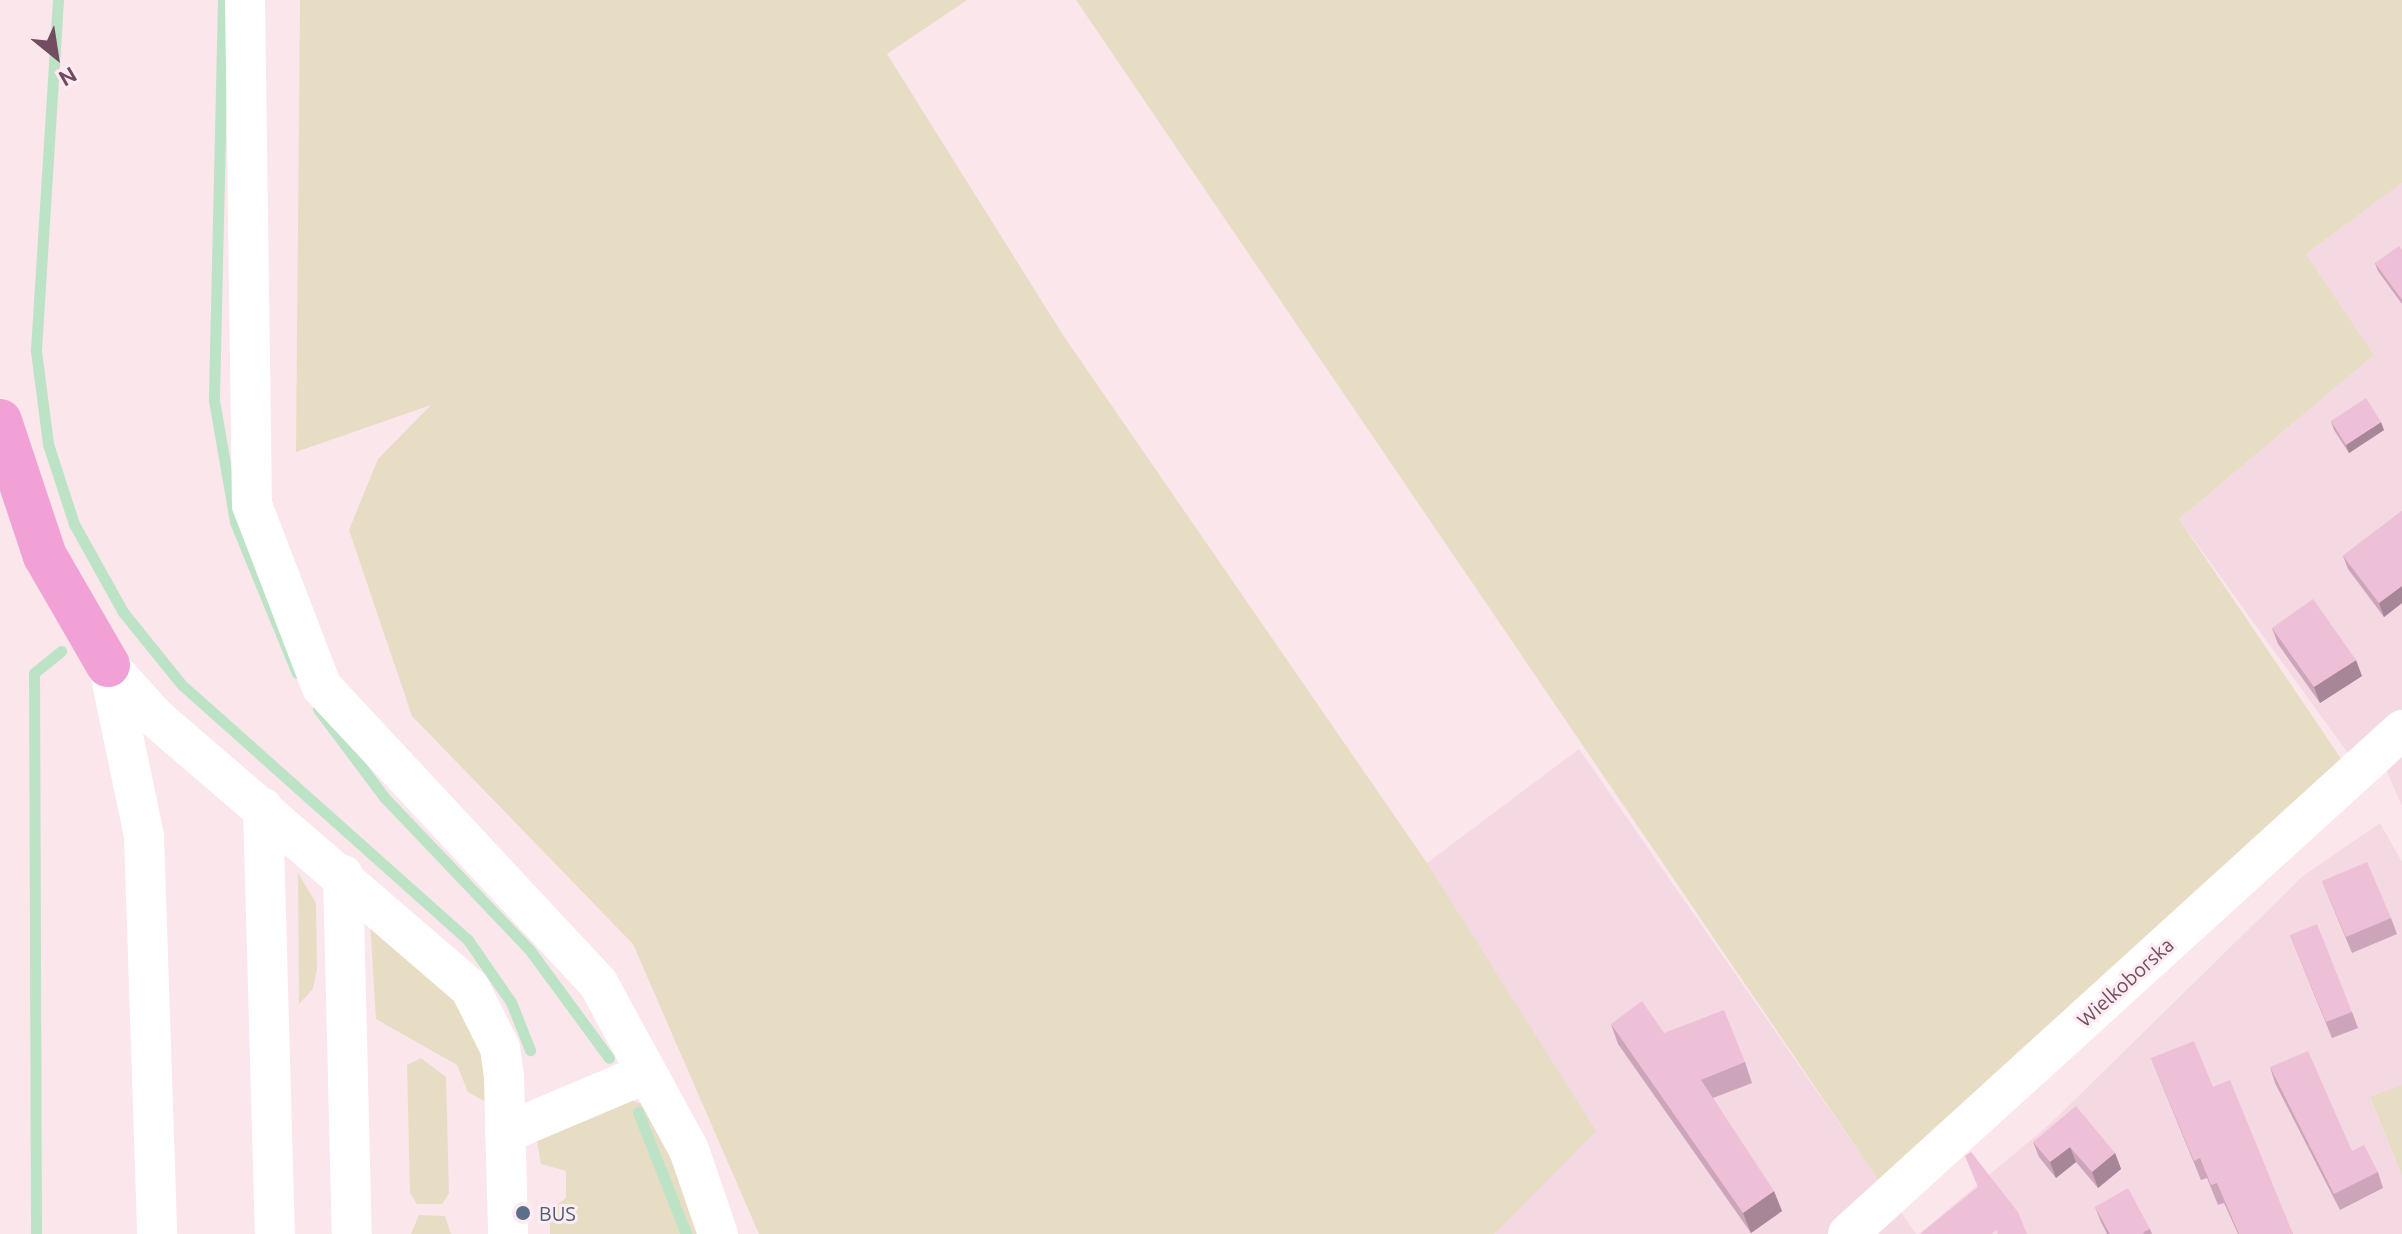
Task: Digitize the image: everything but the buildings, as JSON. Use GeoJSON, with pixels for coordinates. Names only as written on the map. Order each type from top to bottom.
{"type":"FeatureCollection","features":[{"type":"Feature","properties":{"kind":"highway"},"geometry":{"type":"LineString","coordinates":[[0,421],[45,556],[108,665]]}},
{"type":"Feature","properties":{"kind":"street"},"geometry":{"type":"LineString","coordinates":[[245,0],[252,505],[322,687],[598,983],[689,1150],[718,1234]]}},
{"type":"Feature","properties":{"kind":"street"},"geometry":{"type":"LineString","coordinates":[[108,665],[157,719],[343,875],[470,988],[500,1048],[508,1234]]}},
{"type":"Feature","properties":{"kind":"street"},"geometry":{"type":"LineString","coordinates":[[108,665],[144,836],[157,1234]]}},
{"type":"Feature","properties":{"kind":"street","name":"Wielkoborska"},"geometry":{"type":"LineString","coordinates":[[1848,1234],[2402,730]]}},
{"type":"Feature","properties":{"kind":"street"},"geometry":{"type":"LineString","coordinates":[[263,808],[275,1234]]}},
{"type":"Feature","properties":{"kind":"street"},"geometry":{"type":"LineString","coordinates":[[343,875],[352,1234]]}},
{"type":"Feature","properties":{"kind":"street"},"geometry":{"type":"LineString","coordinates":[[505,1133],[647,1073]]}},
{"type":"Feature","properties":{"kind":"shaded area"},"geometry":{"type":"Polygon","coordinates":[[[300,0],[967,0],[887,54],[1063,335],[1427,863],[1596,1131],[1494,1234],[759,1234],[633,944],[412,716],[349,530],[378,459],[431,405],[296,452],[300,0]]]}},
{"type":"Feature","properties":{"kind":"shaded area"},"geometry":{"type":"Polygon","coordinates":[[[1076,0],[2402,0],[2402,183],[2306,254],[2374,355],[2179,519],[2342,760],[1881,1184],[1076,0]]]}},
{"type":"Feature","properties":{"kind":"shaded area"},"geometry":{"type":"Polygon","coordinates":[[[2402,183],[2402,806],[2378,751],[2347,752],[2179,519],[2374,355],[2306,254],[2402,183]]]}},
{"type":"Feature","properties":{"kind":"shaded area"},"geometry":{"type":"Polygon","coordinates":[[[1579,749],[1916,1234],[1494,1234],[1595,1131],[1427,863],[1579,749]]]}},
{"type":"Feature","properties":{"kind":"shaded area"},"geometry":{"type":"Polygon","coordinates":[[[2380,823],[2402,862],[2402,1085],[2370,1098],[2402,1176],[2402,1234],[1919,1234],[2052,1122],[2303,876],[2380,823]]]}},
{"type":"Feature","properties":{"kind":"shaded area"},"geometry":{"type":"Polygon","coordinates":[[[298,873],[316,903],[317,969],[313,989],[299,1004],[298,873]]]}},
{"type":"Feature","properties":{"kind":"shaded area"},"geometry":{"type":"Polygon","coordinates":[[[370,921],[439,975],[479,1035],[490,1104],[468,1092],[457,1065],[376,1019],[370,921]]]}},
{"type":"Feature","properties":{"kind":"shaded area"},"geometry":{"type":"Polygon","coordinates":[[[421,1058],[446,1077],[449,1193],[442,1204],[417,1204],[410,1193],[407,1065],[421,1058]]]}},
{"type":"Feature","properties":{"kind":"shaded area"},"geometry":{"type":"Polygon","coordinates":[[[2402,1085],[2402,1176],[2370,1097],[2402,1085]]]}},
{"type":"Feature","properties":{"kind":"shaded area"},"geometry":{"type":"Polygon","coordinates":[[[630,1100],[653,1107],[700,1234],[550,1234],[550,1209],[566,1198],[566,1171],[541,1164],[537,1141],[630,1100]]]}},
{"type":"Feature","properties":{"kind":"shaded area"},"geometry":{"type":"Polygon","coordinates":[[[419,1215],[445,1216],[451,1234],[411,1234],[419,1215]]]}},
{"type":"Feature","properties":{"kind":"waterway"},"geometry":{"type":"LineString","coordinates":[[58,0],[36,351],[48,444],[74,524],[123,612],[182,685],[468,940],[511,1002],[530,1050]]}},
{"type":"Feature","properties":{"kind":"waterway"},"geometry":{"type":"LineString","coordinates":[[223,0],[214,400],[235,522],[297,673]]}},
{"type":"Feature","properties":{"kind":"waterway"},"geometry":{"type":"LineString","coordinates":[[36,1234],[34,673],[61,651]]}},
{"type":"Feature","properties":{"kind":"waterway"},"geometry":{"type":"LineString","coordinates":[[318,709],[384,797],[529,949],[609,1058]]}},
{"type":"Feature","properties":{"kind":"waterway"},"geometry":{"type":"LineString","coordinates":[[638,1112],[686,1234]]}},
{"type":"Feature","properties":{"kind":"place","name":"BUS"},"geometry":{"type":"Point","coordinates":[523,1213]}}]}
